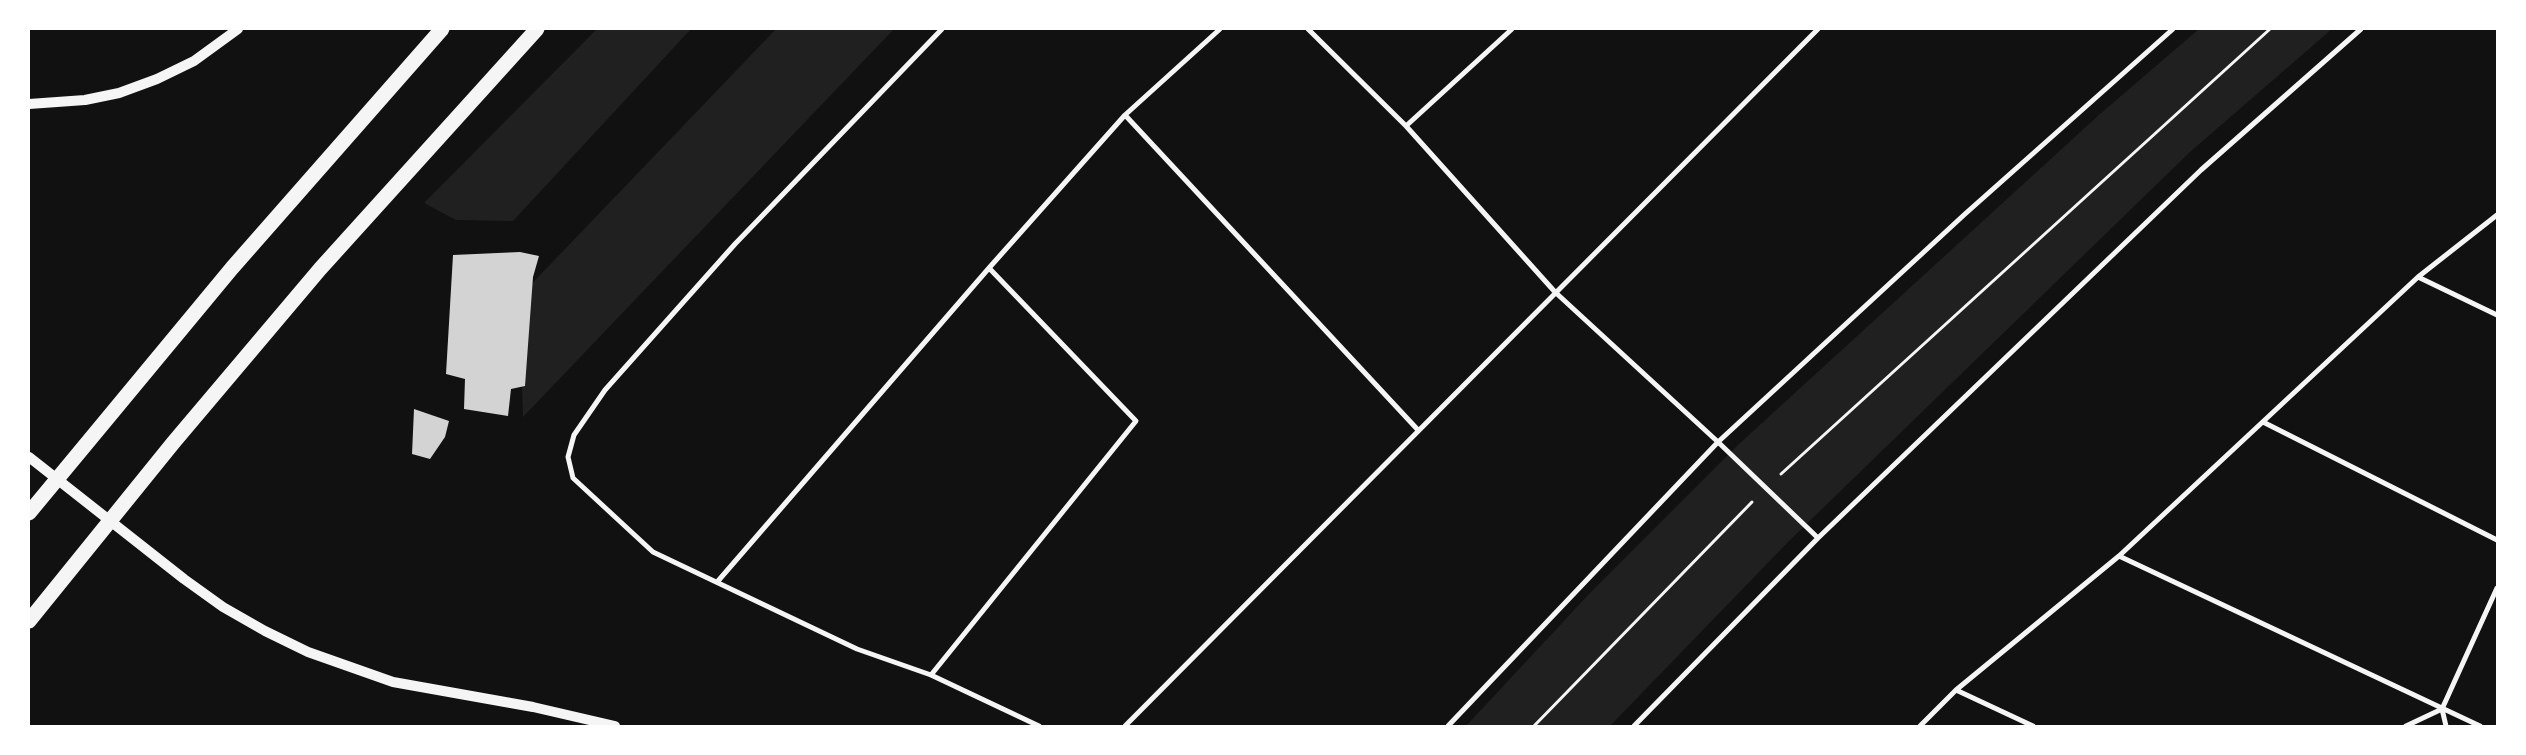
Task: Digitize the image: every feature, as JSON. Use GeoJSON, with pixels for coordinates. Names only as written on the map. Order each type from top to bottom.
{"type":"FeatureCollection","features":[{"type":"Feature","properties":{"kind":"highway"},"geometry":{"type":"LineString","coordinates":[[29,513],[232,268],[442,29]]}},
{"type":"Feature","properties":{"kind":"highway"},"geometry":{"type":"LineString","coordinates":[[29,622],[172,443],[320,269],[537,29]]}},
{"type":"Feature","properties":{"kind":"main road"},"geometry":{"type":"LineString","coordinates":[[29,104],[85,100],[119,93],[157,79],[194,61],[238,29]]}},
{"type":"Feature","properties":{"kind":"main road"},"geometry":{"type":"LineString","coordinates":[[29,457],[184,579],[223,607],[265,631],[350,668],[393,682],[533,706],[615,726]]}},
{"type":"Feature","properties":{"kind":"street"},"geometry":{"type":"LineString","coordinates":[[942,29],[735,244],[605,390],[574,435],[568,457],[573,478],[653,552],[857,648],[931,675],[1039,726]]}},
{"type":"Feature","properties":{"kind":"street"},"geometry":{"type":"LineString","coordinates":[[718,581],[989,268],[1125,115],[1220,29]]}},
{"type":"Feature","properties":{"kind":"street"},"geometry":{"type":"LineString","coordinates":[[1308,29],[1406,126],[1555,292],[1718,442],[1818,538]]}},
{"type":"Feature","properties":{"kind":"street"},"geometry":{"type":"LineString","coordinates":[[1406,126],[1512,29]]}},
{"type":"Feature","properties":{"kind":"street"},"geometry":{"type":"LineString","coordinates":[[1125,726],[1818,29]]}},
{"type":"Feature","properties":{"kind":"street"},"geometry":{"type":"LineString","coordinates":[[1448,726],[1718,442],[1965,214],[2173,29]]}},
{"type":"Feature","properties":{"kind":"street"},"geometry":{"type":"LineString","coordinates":[[1634,726],[1818,538],[2201,170],[2361,29]]}},
{"type":"Feature","properties":{"kind":"street"},"geometry":{"type":"LineString","coordinates":[[1125,115],[1418,430]]}},
{"type":"Feature","properties":{"kind":"street"},"geometry":{"type":"LineString","coordinates":[[1920,726],[1956,690],[2118,556],[2418,277],[2497,215]]}},
{"type":"Feature","properties":{"kind":"street"},"geometry":{"type":"LineString","coordinates":[[931,675],[1136,421],[989,268]]}},
{"type":"Feature","properties":{"kind":"street"},"geometry":{"type":"LineString","coordinates":[[2418,277],[2497,315]]}},
{"type":"Feature","properties":{"kind":"street"},"geometry":{"type":"LineString","coordinates":[[2263,422],[2497,540]]}},
{"type":"Feature","properties":{"kind":"street"},"geometry":{"type":"LineString","coordinates":[[2118,556],[2480,726]]}},
{"type":"Feature","properties":{"kind":"street"},"geometry":{"type":"LineString","coordinates":[[2446,726],[2442,709],[2497,588]]}},
{"type":"Feature","properties":{"kind":"street"},"geometry":{"type":"LineString","coordinates":[[1956,690],[2033,726]]}},
{"type":"Feature","properties":{"kind":"street"},"geometry":{"type":"LineString","coordinates":[[2406,726],[2442,709]]}},
{"type":"Feature","properties":{"kind":"path"},"geometry":{"type":"LineString","coordinates":[[1534,726],[1766,488],[2270,29]]}},
{"type":"Feature","properties":{"kind":"shaded area"},"geometry":{"type":"Polygon","coordinates":[[[597,29],[691,29],[513,221],[456,220],[424,203],[597,29]]]}},
{"type":"Feature","properties":{"kind":"shaded area"},"geometry":{"type":"Polygon","coordinates":[[[776,29],[894,29],[523,417],[519,297],[776,29]]]}},
{"type":"Feature","properties":{"kind":"shaded area"},"geometry":{"type":"Polygon","coordinates":[[[2199,29],[2332,29],[2190,152],[1789,541],[1610,726],[1466,726],[1589,594],[1739,444],[2100,114],[2199,29]]]}},
{"type":"Feature","properties":{"kind":"building"},"geometry":{"type":"Polygon","coordinates":[[[520,252],[539,256],[533,277],[525,386],[511,389],[508,416],[464,409],[465,379],[446,374],[453,255],[520,252]]]}},
{"type":"Feature","properties":{"kind":"building"},"geometry":{"type":"Polygon","coordinates":[[[414,409],[449,421],[445,437],[430,459],[412,454],[414,409]]]}}]}
